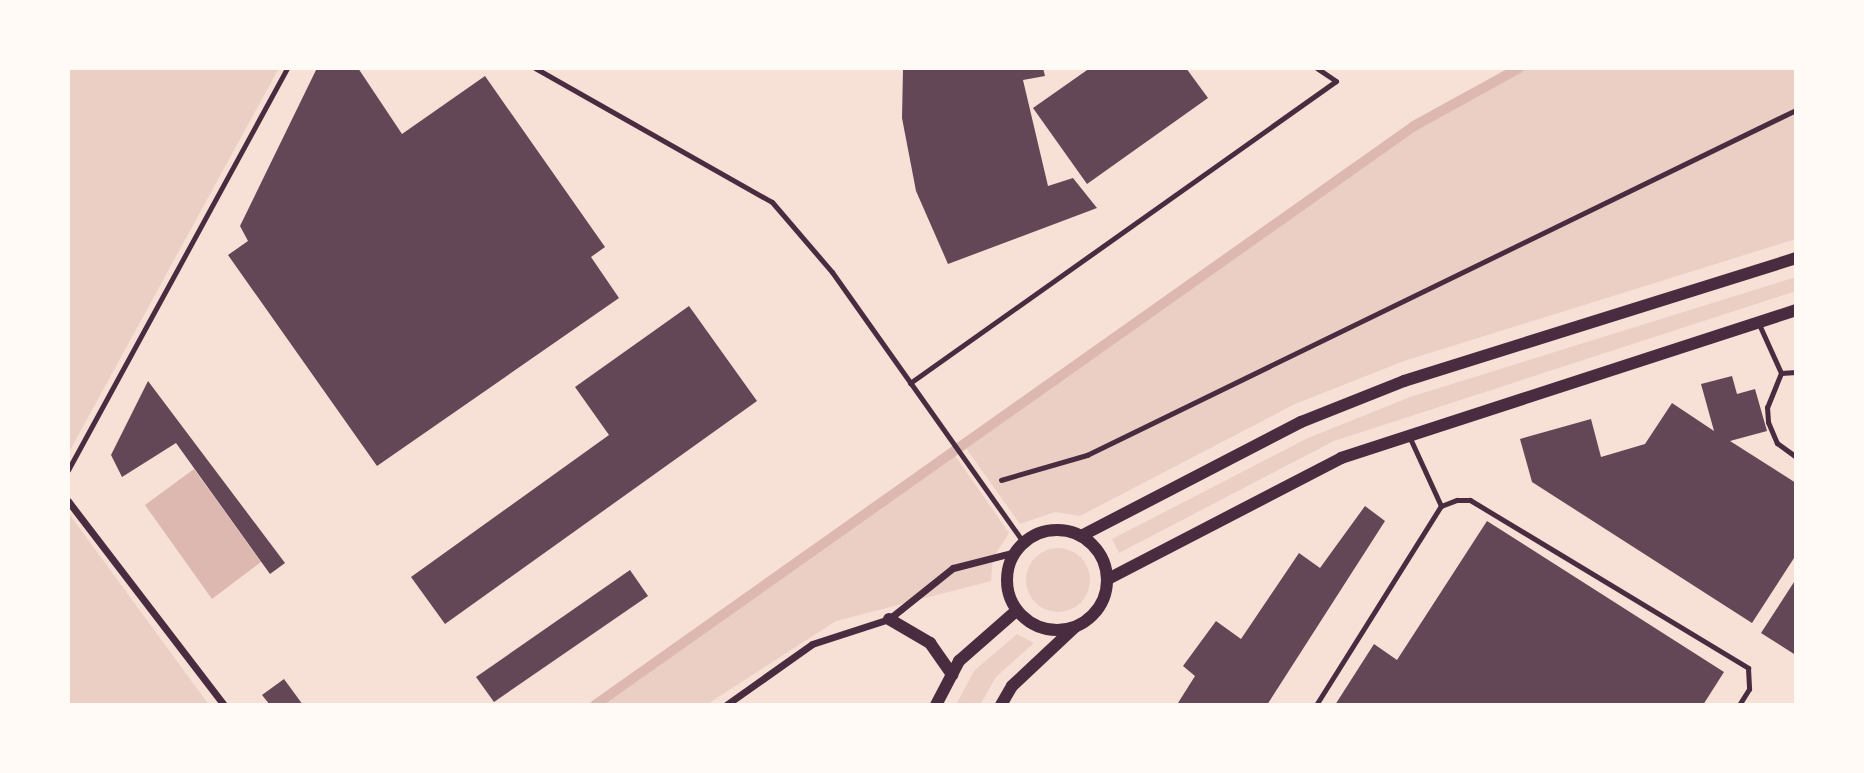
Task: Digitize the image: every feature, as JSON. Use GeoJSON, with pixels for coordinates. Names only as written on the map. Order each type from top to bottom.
{"type":"FeatureCollection","features":[{"type":"Feature","properties":{"kind":"street"},"geometry":{"type":"LineString","coordinates":[[1081,536],[1301,422],[1404,381],[1796,258]]}},
{"type":"Feature","properties":{"kind":"street"},"geometry":{"type":"LineString","coordinates":[[1108,579],[1341,458],[1796,310]]}},
{"type":"Feature","properties":{"kind":"street"},"geometry":{"type":"LineString","coordinates":[[68,501],[224,705]]}},
{"type":"Feature","properties":{"kind":"street"},"geometry":{"type":"LineString","coordinates":[[726,705],[812,644],[889,619],[953,568],[1020,547],[1051,530],[1081,536],[1100,554],[1108,579],[1099,607],[1012,686],[1001,705]]}},
{"type":"Feature","properties":{"kind":"street"},"geometry":{"type":"LineString","coordinates":[[1020,547],[1007,574],[1017,610],[1044,628],[1077,625]]}},
{"type":"Feature","properties":{"kind":"street"},"geometry":{"type":"LineString","coordinates":[[936,705],[959,661],[1017,610]]}},
{"type":"Feature","properties":{"kind":"street"},"geometry":{"type":"LineString","coordinates":[[889,619],[930,643],[952,675]]}},
{"type":"Feature","properties":{"kind":"lane"},"geometry":{"type":"LineString","coordinates":[[68,470],[287,68]]}},
{"type":"Feature","properties":{"kind":"lane"},"geometry":{"type":"LineString","coordinates":[[535,68],[772,202],[832,272],[984,483],[1020,547]]}},
{"type":"Feature","properties":{"kind":"lane"},"geometry":{"type":"LineString","coordinates":[[910,383],[1336,80],[1317,68]]}},
{"type":"Feature","properties":{"kind":"lane"},"geometry":{"type":"LineString","coordinates":[[1758,321],[1781,373],[1767,407],[1768,422],[1794,454]]}},
{"type":"Feature","properties":{"kind":"lane"},"geometry":{"type":"LineString","coordinates":[[1781,373],[1796,372]]}},
{"type":"Feature","properties":{"kind":"lane"},"geometry":{"type":"LineString","coordinates":[[1408,434],[1441,506]]}},
{"type":"Feature","properties":{"kind":"lane"},"geometry":{"type":"LineString","coordinates":[[1316,705],[1441,506],[1470,500],[1748,668],[1749,689],[1739,705]]}},
{"type":"Feature","properties":{"kind":"path"},"geometry":{"type":"LineString","coordinates":[[984,483],[1087,455],[1796,110]]}},
{"type":"Feature","properties":{"kind":"shaded area"},"geometry":{"type":"Polygon","coordinates":[[[68,68],[279,68],[68,454],[68,68]]]}},
{"type":"Feature","properties":{"kind":"shaded area"},"geometry":{"type":"Polygon","coordinates":[[[1519,68],[1796,68],[1796,239],[1404,361],[1295,404],[1080,516],[1055,512],[1020,524],[963,444],[1414,127],[1519,68]]]}},
{"type":"Feature","properties":{"kind":"shaded area"},"geometry":{"type":"Polygon","coordinates":[[[1796,277],[1796,291],[1334,441],[1119,553],[1112,539],[1308,438],[1410,397],[1796,277]]]}},
{"type":"Feature","properties":{"kind":"shaded area"},"geometry":{"type":"Polygon","coordinates":[[[952,451],[1009,533],[993,558],[991,581],[836,621],[706,705],[595,705],[952,451]]]}},
{"type":"Feature","properties":{"kind":"shaded area"},"geometry":{"type":"Polygon","coordinates":[[[194,469],[261,562],[212,599],[145,505],[194,469]]]}},
{"type":"Feature","properties":{"kind":"shaded area"},"geometry":{"type":"Polygon","coordinates":[[[68,514],[70,515],[209,705],[68,705],[68,514]]]}},
{"type":"Feature","properties":{"kind":"shaded area"},"geometry":{"type":"Polygon","coordinates":[[[1058,548],[1081,557],[1090,580],[1081,603],[1058,612],[1035,603],[1026,580],[1035,557],[1058,548]]]}},
{"type":"Feature","properties":{"kind":"shaded area"},"geometry":{"type":"Polygon","coordinates":[[[1017,634],[1034,643],[996,677],[980,705],[956,705],[974,671],[1017,634]]]}},
{"type":"Feature","properties":{"kind":"building"},"geometry":{"type":"Polygon","coordinates":[[[317,68],[358,68],[402,134],[485,76],[605,247],[591,257],[619,298],[377,466],[228,255],[248,241],[240,226],[317,68]]]}},
{"type":"Feature","properties":{"kind":"building"},"geometry":{"type":"Polygon","coordinates":[[[1043,68],[1045,76],[1023,80],[1048,186],[1073,178],[1097,208],[948,264],[916,191],[902,118],[903,69],[1043,68]]]}},
{"type":"Feature","properties":{"kind":"building"},"geometry":{"type":"Polygon","coordinates":[[[1090,68],[1186,68],[1208,98],[1087,184],[1033,108],[1090,68]]]}},
{"type":"Feature","properties":{"kind":"building"},"geometry":{"type":"Polygon","coordinates":[[[689,306],[757,401],[445,624],[411,577],[609,435],[575,387],[689,306]]]}},
{"type":"Feature","properties":{"kind":"building"},"geometry":{"type":"Polygon","coordinates":[[[1732,376],[1737,394],[1755,389],[1767,431],[1730,441],[1796,483],[1796,555],[1752,623],[1532,482],[1520,439],[1591,419],[1601,457],[1645,444],[1672,403],[1714,431],[1701,384],[1732,376]]]}},
{"type":"Feature","properties":{"kind":"building"},"geometry":{"type":"Polygon","coordinates":[[[148,381],[285,563],[270,574],[176,443],[122,477],[111,455],[148,381]]]}},
{"type":"Feature","properties":{"kind":"building"},"geometry":{"type":"Polygon","coordinates":[[[1365,506],[1385,521],[1267,705],[1178,703],[1195,676],[1183,666],[1216,621],[1241,639],[1299,553],[1320,568],[1365,506]]]}},
{"type":"Feature","properties":{"kind":"building"},"geometry":{"type":"Polygon","coordinates":[[[1487,521],[1724,672],[1703,705],[1335,705],[1374,644],[1397,660],[1487,521]]]}},
{"type":"Feature","properties":{"kind":"building"},"geometry":{"type":"Polygon","coordinates":[[[630,570],[648,596],[494,702],[476,677],[630,570]]]}},
{"type":"Feature","properties":{"kind":"building"},"geometry":{"type":"Polygon","coordinates":[[[1796,579],[1796,651],[1794,654],[1761,633],[1796,579]]]}},
{"type":"Feature","properties":{"kind":"building"},"geometry":{"type":"Polygon","coordinates":[[[284,679],[303,705],[270,705],[262,695],[284,679]]]}},
{"type":"Feature","properties":{"kind":"waterway"},"geometry":{"type":"LineString","coordinates":[[595,705],[1414,126],[1519,68]]}}]}
